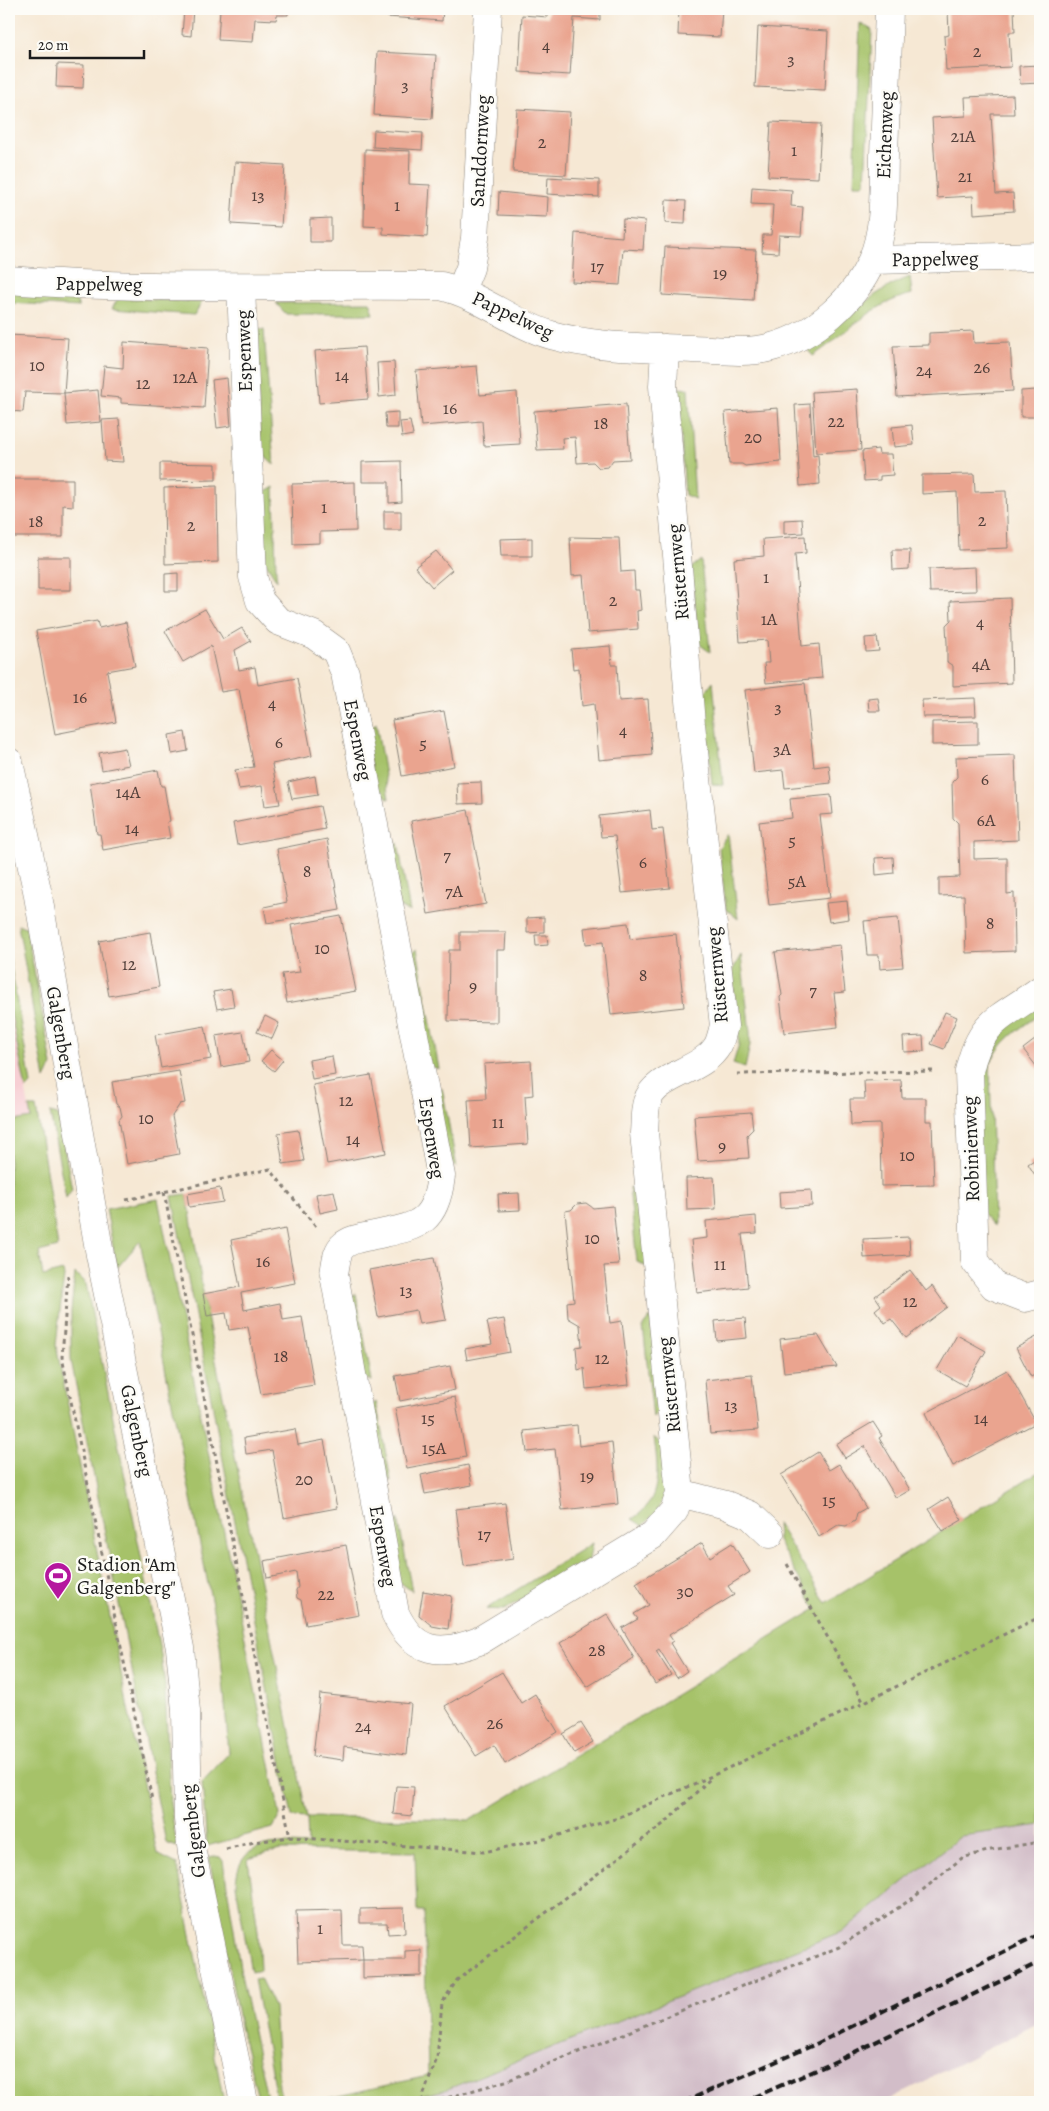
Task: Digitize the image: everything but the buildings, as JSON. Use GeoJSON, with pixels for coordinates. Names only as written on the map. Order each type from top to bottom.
{"type":"FeatureCollection","features":[{"type":"Feature","properties":{"kind":"street","name":"Sanddornweg"},"geometry":{"type":"LineString","coordinates":[[462,290],[470,268],[475,238],[488,9]]}},
{"type":"Feature","properties":{"kind":"street","name":"Eichenweg"},"geometry":{"type":"LineString","coordinates":[[872,260],[882,217],[889,9]]}},
{"type":"Feature","properties":{"kind":"street","name":"Pappelweg"},"geometry":{"type":"LineString","coordinates":[[9,280],[59,284],[241,287],[442,286],[462,290],[511,318],[550,335],[594,344],[743,351],[772,347],[798,337],[820,324],[840,307],[872,260],[1040,256]]}},
{"type":"Feature","properties":{"kind":"street","name":"Espenweg"},"geometry":{"type":"LineString","coordinates":[[241,287],[253,577],[260,601],[278,621],[314,635],[336,652],[345,672],[441,1176],[439,1194],[434,1209],[426,1218],[408,1227],[354,1240],[344,1245],[338,1255],[334,1274],[396,1613],[404,1631],[415,1641],[443,1650],[457,1649],[479,1640],[653,1535],[674,1511],[680,1493]]}},
{"type":"Feature","properties":{"kind":"street","name":"Rüsternweg"},"geometry":{"type":"LineString","coordinates":[[665,348],[663,386],[687,676],[724,1026],[719,1044],[710,1056],[689,1070],[665,1080],[647,1100],[644,1133],[680,1493]]}},
{"type":"Feature","properties":{"kind":"street","name":"Galgenberg"},"geometry":{"type":"LineString","coordinates":[[9,762],[37,890],[91,1207],[180,1648],[186,1711],[187,1800],[192,1853],[244,2102]]}},
{"type":"Feature","properties":{"kind":"street","name":"Robinienweg"},"geometry":{"type":"LineString","coordinates":[[1040,990],[993,1020],[982,1032],[974,1050],[969,1071],[975,1261],[994,1286],[1025,1298],[1040,1294]]}},
{"type":"Feature","properties":{"kind":"street"},"geometry":{"type":"LineString","coordinates":[[680,1493],[726,1505],[750,1516],[770,1534]]}},
{"type":"Feature","properties":{"kind":"path"},"geometry":{"type":"LineString","coordinates":[[710,1056],[723,1068],[740,1075],[969,1071]]}},
{"type":"Feature","properties":{"kind":"path"},"geometry":{"type":"LineString","coordinates":[[91,1207],[270,1169],[338,1255]]}},
{"type":"Feature","properties":{"kind":"path"},"geometry":{"type":"LineString","coordinates":[[770,1534],[864,1703]]}},
{"type":"Feature","properties":{"kind":"path"},"geometry":{"type":"LineString","coordinates":[[421,2102],[436,2058],[442,2003],[457,1980],[666,1822],[714,1775]]}},
{"type":"Feature","properties":{"kind":"path"},"geometry":{"type":"LineString","coordinates":[[225,1849],[254,1842],[290,1837]]}},
{"type":"Feature","properties":{"kind":"path"},"geometry":{"type":"LineString","coordinates":[[433,2102],[509,2080],[839,1947],[912,1898],[962,1858],[991,1850],[1040,1842]]}},
{"type":"Feature","properties":{"kind":"shaded area"},"geometry":{"type":"Polygon","coordinates":[[[9,1003],[31,1118],[9,1122],[9,1003]]]}},
{"type":"Feature","properties":{"kind":"shaded area"},"geometry":{"type":"Polygon","coordinates":[[[1040,1825],[1040,2022],[884,2102],[392,2102],[445,2090],[843,1931],[961,1836],[1040,1825]]]}},
{"type":"Feature","properties":{"kind":"green space"},"geometry":{"type":"Polygon","coordinates":[[[860,23],[872,30],[865,184],[854,184],[860,23]]]}},
{"type":"Feature","properties":{"kind":"green space"},"geometry":{"type":"Polygon","coordinates":[[[910,277],[912,294],[884,304],[813,356],[806,348],[881,291],[910,277]]]}},
{"type":"Feature","properties":{"kind":"green space"},"geometry":{"type":"Polygon","coordinates":[[[9,290],[74,295],[79,307],[9,303],[9,290]]]}},
{"type":"Feature","properties":{"kind":"green space"},"geometry":{"type":"Polygon","coordinates":[[[118,298],[202,302],[194,315],[112,309],[118,298]]]}},
{"type":"Feature","properties":{"kind":"green space"},"geometry":{"type":"Polygon","coordinates":[[[370,302],[374,314],[286,314],[276,303],[370,302]]]}},
{"type":"Feature","properties":{"kind":"green space"},"geometry":{"type":"Polygon","coordinates":[[[256,329],[264,330],[274,465],[260,452],[256,329]]]}},
{"type":"Feature","properties":{"kind":"green space"},"geometry":{"type":"Polygon","coordinates":[[[678,388],[688,389],[695,499],[685,495],[678,388]]]}},
{"type":"Feature","properties":{"kind":"green space"},"geometry":{"type":"Polygon","coordinates":[[[274,487],[277,581],[264,560],[262,494],[274,487]]]}},
{"type":"Feature","properties":{"kind":"green space"},"geometry":{"type":"Polygon","coordinates":[[[701,560],[710,652],[699,644],[691,568],[701,560]]]}},
{"type":"Feature","properties":{"kind":"green space"},"geometry":{"type":"Polygon","coordinates":[[[713,682],[723,785],[712,784],[703,695],[713,682]]]}},
{"type":"Feature","properties":{"kind":"green space"},"geometry":{"type":"Polygon","coordinates":[[[376,723],[389,799],[375,788],[365,734],[376,723]]]}},
{"type":"Feature","properties":{"kind":"green space"},"geometry":{"type":"Polygon","coordinates":[[[728,834],[738,919],[726,909],[719,848],[728,834]]]}},
{"type":"Feature","properties":{"kind":"green space"},"geometry":{"type":"Polygon","coordinates":[[[398,843],[410,912],[397,906],[386,851],[398,843]]]}},
{"type":"Feature","properties":{"kind":"green space"},"geometry":{"type":"Polygon","coordinates":[[[18,925],[26,927],[52,1065],[45,1079],[18,925]]]}},
{"type":"Feature","properties":{"kind":"green space"},"geometry":{"type":"Polygon","coordinates":[[[417,949],[439,1069],[426,1065],[407,956],[417,949]]]}},
{"type":"Feature","properties":{"kind":"green space"},"geometry":{"type":"Polygon","coordinates":[[[9,955],[31,1084],[26,1089],[9,1004],[9,955]]]}},
{"type":"Feature","properties":{"kind":"green space"},"geometry":{"type":"Polygon","coordinates":[[[741,955],[750,1032],[750,1045],[745,1068],[733,1064],[739,1044],[732,971],[741,955]]]}},
{"type":"Feature","properties":{"kind":"green space"},"geometry":{"type":"Polygon","coordinates":[[[1040,1000],[1040,1014],[1018,1030],[999,1048],[990,1064],[994,1226],[981,1212],[977,1070],[984,1044],[1040,1000]]]}},
{"type":"Feature","properties":{"kind":"green space"},"geometry":{"type":"Polygon","coordinates":[[[442,1088],[457,1168],[444,1156],[434,1098],[442,1088]]]}},
{"type":"Feature","properties":{"kind":"green space","name":"Stadion \"Am Galgenberg\""},"geometry":{"type":"Polygon","coordinates":[[[29,1107],[36,1107],[58,1247],[39,1252],[43,1276],[63,1271],[64,1276],[56,1345],[157,1854],[177,1864],[224,2102],[9,2102],[9,1122],[31,1118],[29,1107]]]}},
{"type":"Feature","properties":{"kind":"green space"},"geometry":{"type":"Polygon","coordinates":[[[50,1113],[58,1115],[72,1189],[66,1198],[50,1113]]]}},
{"type":"Feature","properties":{"kind":"green space"},"geometry":{"type":"Polygon","coordinates":[[[629,1187],[636,1191],[641,1200],[648,1267],[637,1262],[629,1187]]]}},
{"type":"Feature","properties":{"kind":"green space"},"geometry":{"type":"Polygon","coordinates":[[[187,1194],[207,1316],[307,1817],[470,1820],[816,1609],[778,1541],[777,1523],[826,1603],[1040,1471],[1040,1825],[961,1836],[843,1931],[445,2090],[392,2102],[311,2102],[428,2076],[424,1911],[417,1911],[415,1852],[280,1850],[248,1859],[258,1931],[260,1970],[251,1972],[236,1885],[238,1870],[243,1859],[259,1847],[282,1844],[308,1845],[307,1818],[292,1817],[172,1196],[187,1194]]]}},
{"type":"Feature","properties":{"kind":"green space"},"geometry":{"type":"Polygon","coordinates":[[[158,1199],[280,1815],[273,1828],[207,1846],[202,1782],[229,1753],[220,1645],[140,1241],[117,1268],[106,1209],[158,1199]]]}},
{"type":"Feature","properties":{"kind":"green space"},"geometry":{"type":"Polygon","coordinates":[[[75,1273],[86,1284],[161,1655],[165,1686],[170,1802],[177,1847],[166,1843],[71,1360],[71,1311],[75,1273]]]}},
{"type":"Feature","properties":{"kind":"green space"},"geometry":{"type":"Polygon","coordinates":[[[356,1294],[372,1381],[359,1376],[346,1299],[356,1294]]]}},
{"type":"Feature","properties":{"kind":"green space"},"geometry":{"type":"Polygon","coordinates":[[[650,1317],[663,1407],[653,1417],[643,1326],[650,1317]]]}},
{"type":"Feature","properties":{"kind":"green space"},"geometry":{"type":"Polygon","coordinates":[[[376,1402],[391,1481],[376,1472],[365,1410],[376,1402]]]}},
{"type":"Feature","properties":{"kind":"green space"},"geometry":{"type":"Polygon","coordinates":[[[654,1437],[667,1449],[668,1483],[667,1491],[660,1507],[643,1526],[632,1519],[642,1512],[654,1493],[657,1460],[654,1437]]]}},
{"type":"Feature","properties":{"kind":"green space"},"geometry":{"type":"Polygon","coordinates":[[[398,1519],[412,1591],[398,1581],[389,1532],[398,1519]]]}},
{"type":"Feature","properties":{"kind":"green space"},"geometry":{"type":"Polygon","coordinates":[[[592,1543],[589,1560],[504,1610],[486,1609],[592,1543]]]}},
{"type":"Feature","properties":{"kind":"green space"},"geometry":{"type":"Polygon","coordinates":[[[209,1857],[220,1857],[223,1861],[242,1980],[268,2102],[259,2102],[240,2026],[209,1857]]]}},
{"type":"Feature","properties":{"kind":"green space"},"geometry":{"type":"Polygon","coordinates":[[[260,1978],[274,2007],[279,2088],[283,2102],[277,2102],[254,1979],[260,1978]]]}},
{"type":"Feature","properties":{"kind":"railway"},"geometry":{"type":"LineString","coordinates":[[684,2102],[818,2043],[1040,1934]]}},
{"type":"Feature","properties":{"kind":"railway"},"geometry":{"type":"LineString","coordinates":[[743,2102],[828,2065],[1040,1962]]}},
{"type":"Feature","properties":{"kind":"place","name":"Stadion \"Am Galgenberg\""},"geometry":{"type":"Point","coordinates":[58,1600]}}]}
